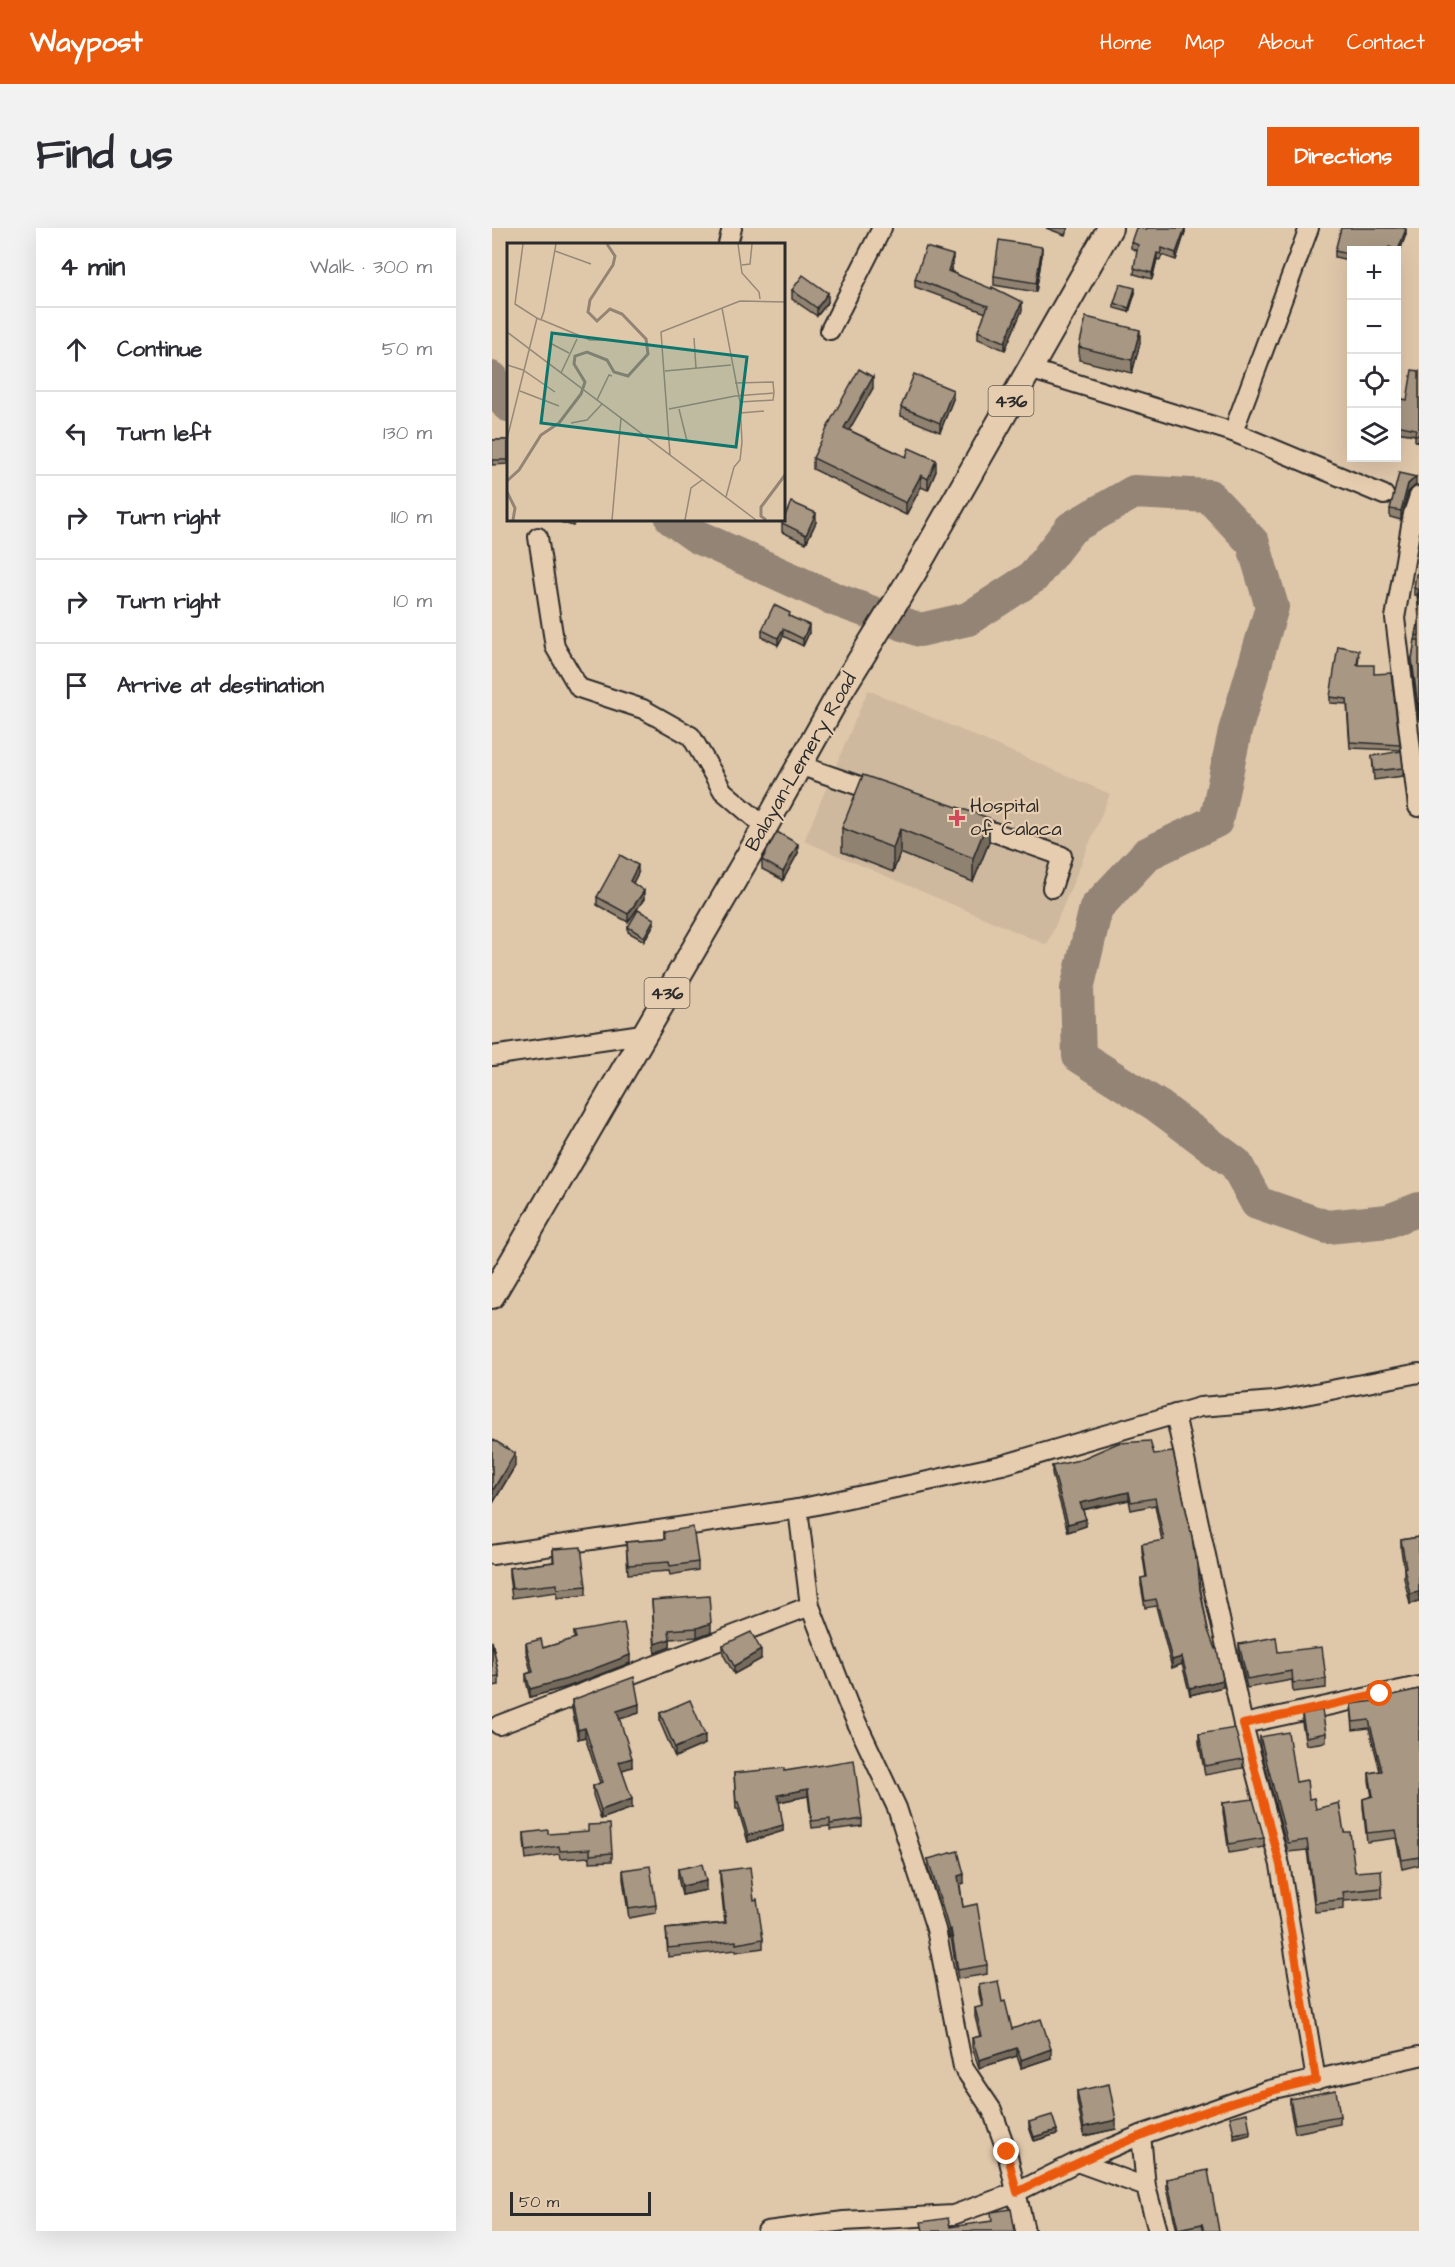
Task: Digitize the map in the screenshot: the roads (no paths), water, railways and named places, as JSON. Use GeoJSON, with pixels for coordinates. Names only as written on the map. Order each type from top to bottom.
{"type":"FeatureCollection","features":[{"type":"Feature","properties":{"kind":"main road","name":"Balayan-Lemery Road"},"geometry":{"type":"LineString","coordinates":[[492,1296],[642,1034],[765,827],[842,689],[913,574],[1110,228]]}},
{"type":"Feature","properties":{"kind":"street"},"geometry":{"type":"LineString","coordinates":[[729,243],[732,228]]}},
{"type":"Feature","properties":{"kind":"street"},"geometry":{"type":"LineString","coordinates":[[830,330],[882,228]]}},
{"type":"Feature","properties":{"kind":"street"},"geometry":{"type":"LineString","coordinates":[[1233,432],[1309,228]]}},
{"type":"Feature","properties":{"kind":"street"},"geometry":{"type":"LineString","coordinates":[[1029,369],[1233,432],[1384,495]]}},
{"type":"Feature","properties":{"kind":"street"},"geometry":{"type":"LineString","coordinates":[[1418,807],[1395,618],[1413,514],[1419,496]]}},
{"type":"Feature","properties":{"kind":"street"},"geometry":{"type":"LineString","coordinates":[[538,537],[555,647],[579,688],[644,710],[691,736],[723,791],[765,827]]}},
{"type":"Feature","properties":{"kind":"street"},"geometry":{"type":"LineString","coordinates":[[800,765],[898,799]]}},
{"type":"Feature","properties":{"kind":"street"},"geometry":{"type":"LineString","coordinates":[[953,818],[1062,856],[1052,888]]}},
{"type":"Feature","properties":{"kind":"street"},"geometry":{"type":"LineString","coordinates":[[492,1056],[642,1034]]}},
{"type":"Feature","properties":{"kind":"street"},"geometry":{"type":"LineString","coordinates":[[492,1555],[798,1509],[1002,1465],[1200,1407],[1274,1401],[1419,1373]]}},
{"type":"Feature","properties":{"kind":"street"},"geometry":{"type":"LineString","coordinates":[[1175,1414],[1243,1724],[1280,1865],[1316,2080]]}},
{"type":"Feature","properties":{"kind":"street"},"geometry":{"type":"LineString","coordinates":[[798,1509],[810,1606],[848,1704],[897,1809],[936,1929],[963,2067],[992,2110],[1007,2152],[1024,2231]]}},
{"type":"Feature","properties":{"kind":"street"},"geometry":{"type":"LineString","coordinates":[[499,1725],[810,1606]]}},
{"type":"Feature","properties":{"kind":"street"},"geometry":{"type":"LineString","coordinates":[[1243,1724],[1419,1686]]}},
{"type":"Feature","properties":{"kind":"street"},"geometry":{"type":"LineString","coordinates":[[767,2231],[954,2223],[1077,2162],[1141,2135],[1269,2090],[1419,2056]]}},
{"type":"Feature","properties":{"kind":"street"},"geometry":{"type":"LineString","coordinates":[[1141,2135],[1146,2187],[1158,2231]]}},
{"type":"Feature","properties":{"kind":"street"},"geometry":{"type":"LineString","coordinates":[[1077,2162],[1146,2187]]}},
{"type":"Feature","properties":{"kind":"waterway"},"geometry":{"type":"LineString","coordinates":[[492,378],[507,403]]}},
{"type":"Feature","properties":{"kind":"waterway"},"geometry":{"type":"LineString","coordinates":[[673,520],[696,536],[834,599],[920,630],[968,619],[1033,577],[1071,528],[1134,492],[1209,496],[1253,543],[1272,607],[1235,731],[1216,821],[1147,854],[1096,908],[1077,989],[1079,1056],[1158,1106],[1236,1164],[1257,1203],[1327,1227],[1388,1221],[1419,1209]]}},
{"type":"Feature","properties":{"kind":"place","name":"Hospital of Calaca"},"geometry":{"type":"Point","coordinates":[957,818]}}]}
